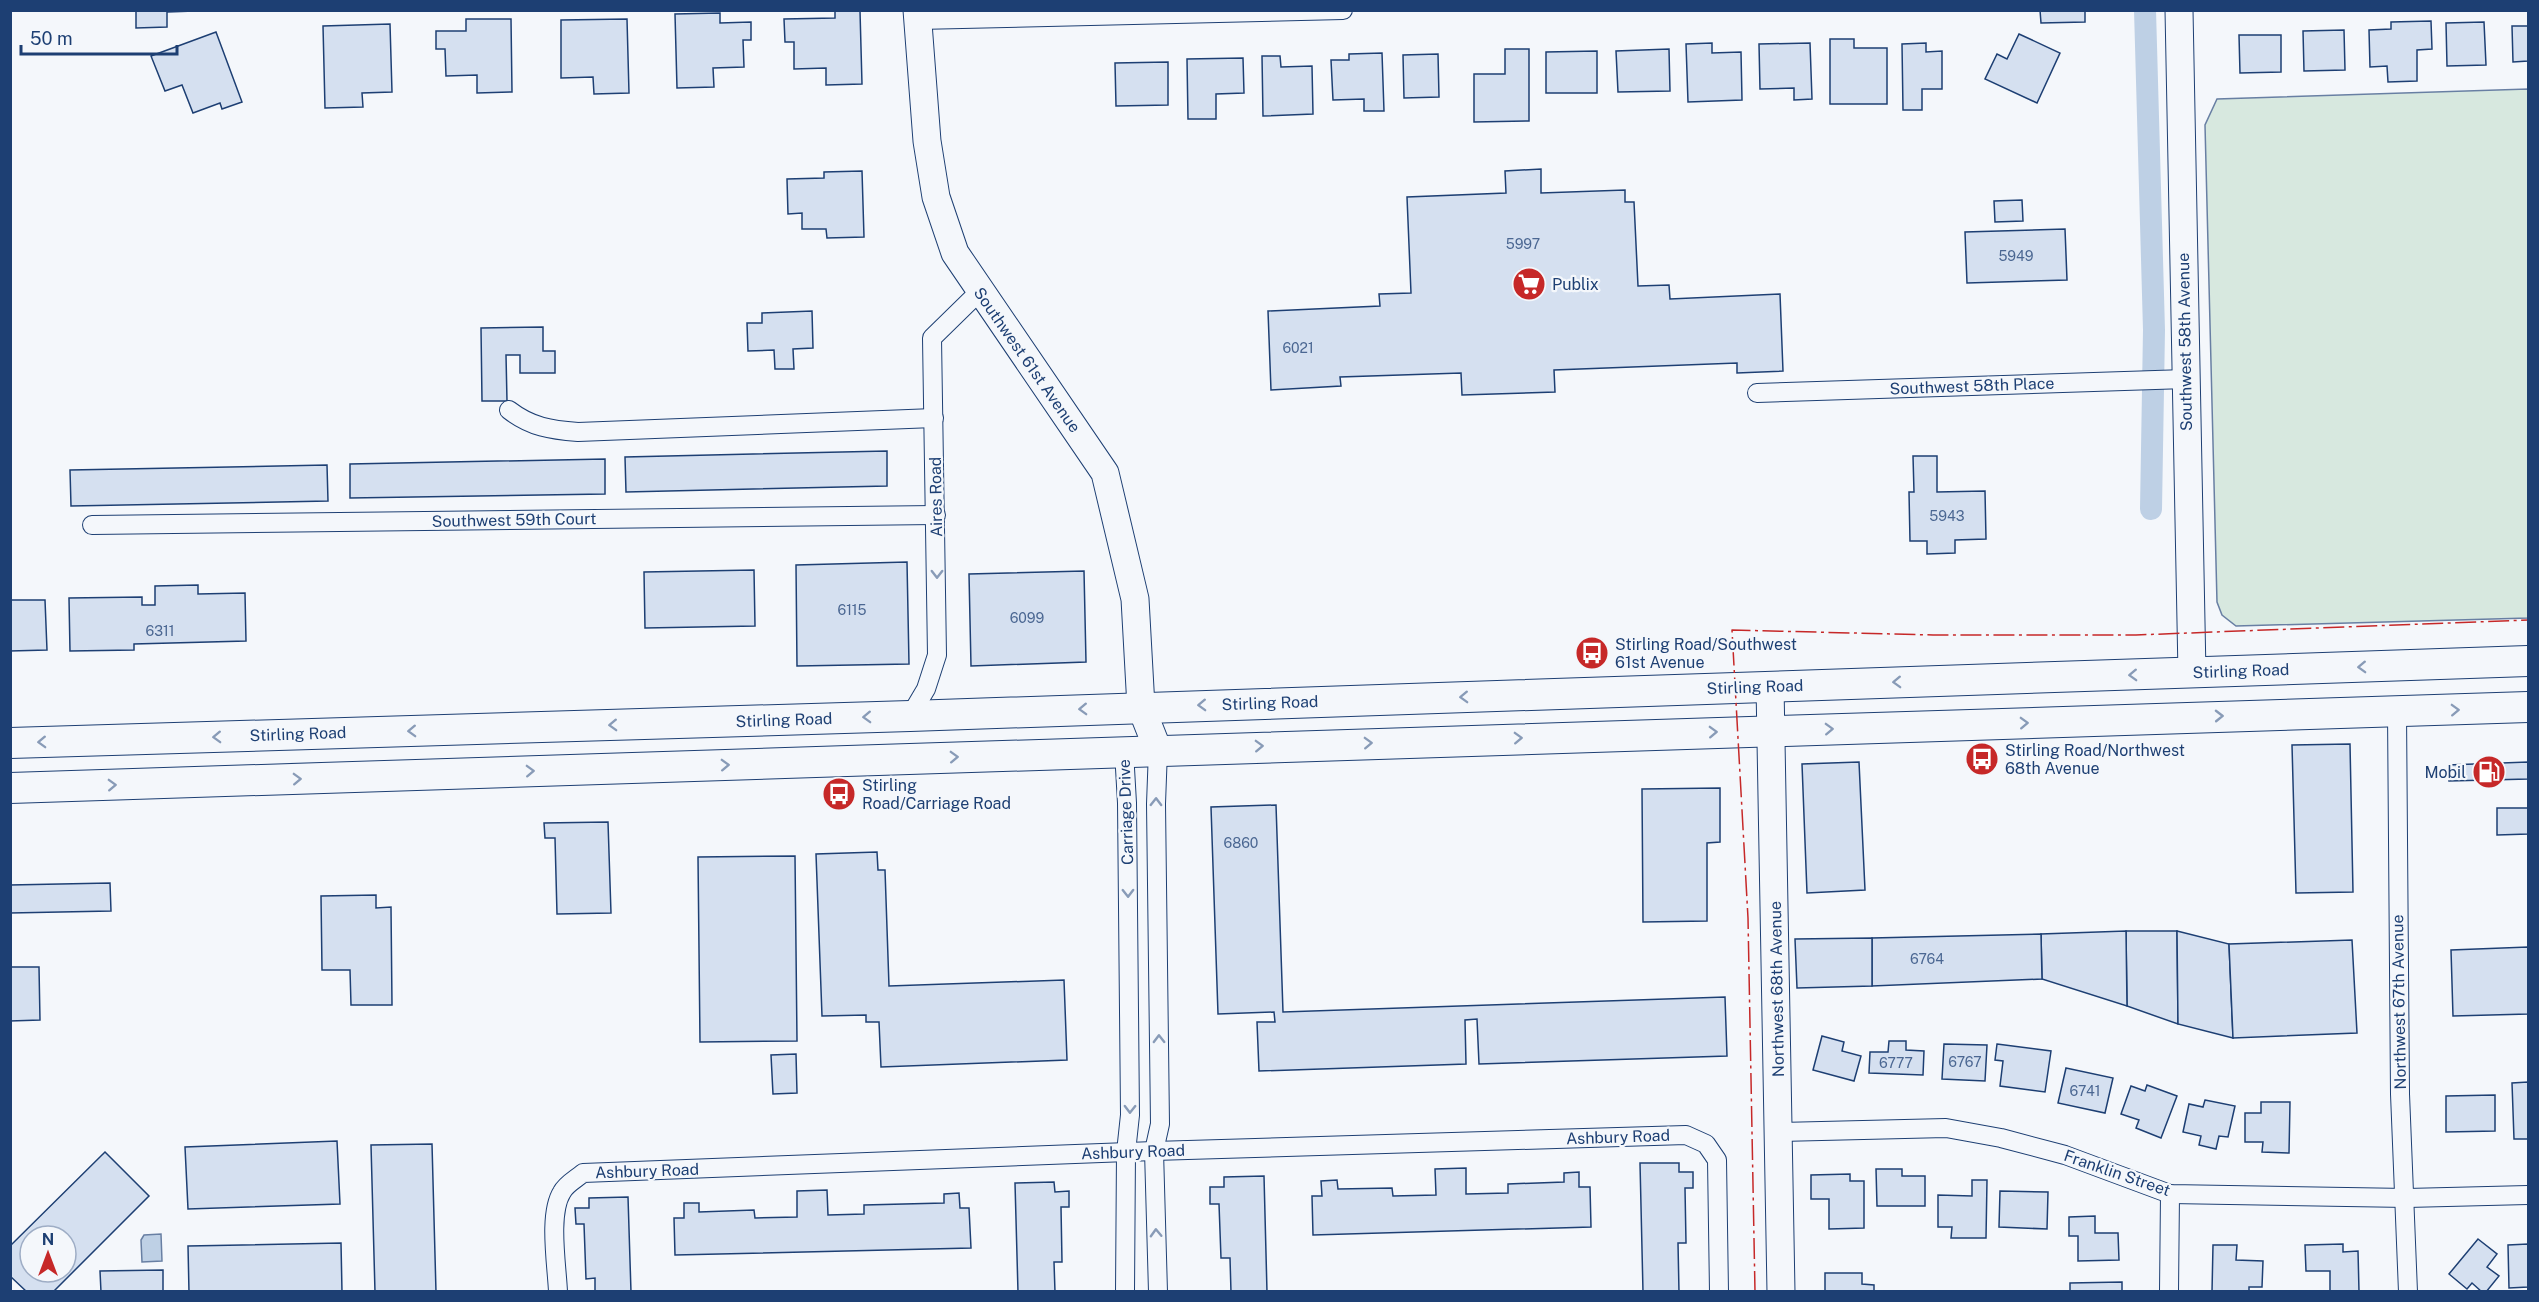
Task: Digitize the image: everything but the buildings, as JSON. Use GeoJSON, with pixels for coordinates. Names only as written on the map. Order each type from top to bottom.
{"type":"FeatureCollection","features":[{"type":"Feature","properties":{"kind":"main road","name":"Stirling Road"},"geometry":{"type":"LineString","coordinates":[[10,743],[910,716],[2529,661]]}},
{"type":"Feature","properties":{"kind":"main road"},"geometry":{"type":"LineString","coordinates":[[2352,713],[2359,704],[2381,693],[2529,686]]}},
{"type":"Feature","properties":{"kind":"main road"},"geometry":{"type":"LineString","coordinates":[[10,788],[2529,707]]}},
{"type":"Feature","properties":{"kind":"main road"},"geometry":{"type":"LineString","coordinates":[[471,729],[471,773]]}},
{"type":"Feature","properties":{"kind":"street"},"geometry":{"type":"LineString","coordinates":[[917,15],[1342,10]]}},
{"type":"Feature","properties":{"kind":"street","name":"Southwest 58th Avenue"},"geometry":{"type":"LineString","coordinates":[[2179,10],[2192,673]]}},
{"type":"Feature","properties":{"kind":"street","name":"Southwest 61st Avenue"},"geometry":{"type":"LineString","coordinates":[[917,15],[927,141],[936,197],[955,253],[979,292],[1105,473],[1135,599],[1141,707]]}},
{"type":"Feature","properties":{"kind":"street","name":"Aires Road"},"geometry":{"type":"LineString","coordinates":[[910,716],[926,689],[937,654],[932,338],[979,292]]}},
{"type":"Feature","properties":{"kind":"street","name":"Southwest 58th Place"},"geometry":{"type":"LineString","coordinates":[[1757,393],[2186,380]]}},
{"type":"Feature","properties":{"kind":"street"},"geometry":{"type":"LineString","coordinates":[[509,410],[522,420],[544,429],[578,432],[934,418]]}},
{"type":"Feature","properties":{"kind":"street","name":"Southwest 59th Court"},"geometry":{"type":"LineString","coordinates":[[92,525],[936,515]]}},
{"type":"Feature","properties":{"kind":"street","name":"Northwest 68th Avenue"},"geometry":{"type":"LineString","coordinates":[[1770,686],[1780,1132],[1781,1292]]}},
{"type":"Feature","properties":{"kind":"street","name":"Carriage Drive"},"geometry":{"type":"LineString","coordinates":[[1141,707],[1158,750],[1160,1124],[1154,1151],[1158,1292]]}},
{"type":"Feature","properties":{"kind":"street","name":"Carriage Drive"},"geometry":{"type":"LineString","coordinates":[[1125,1292],[1126,1152],[1130,1115],[1124,751],[1141,707]]}},
{"type":"Feature","properties":{"kind":"street","name":"Northwest 67th Avenue"},"geometry":{"type":"LineString","coordinates":[[2397,712],[2400,1094],[2407,1198],[2408,1292]]}},
{"type":"Feature","properties":{"kind":"street"},"geometry":{"type":"LineString","coordinates":[[1127,841],[1157,841]]}},
{"type":"Feature","properties":{"kind":"street","name":"Franklin Street"},"geometry":{"type":"LineString","coordinates":[[1780,1132],[1946,1128],[2001,1138],[2065,1155],[2170,1194],[2407,1198],[2529,1195]]}},
{"type":"Feature","properties":{"kind":"street","name":"Ashbury Road"},"geometry":{"type":"LineString","coordinates":[[558,1292],[555,1221],[558,1199],[563,1189],[583,1173],[1154,1151],[1686,1135],[1706,1144],[1717,1160],[1719,1292]]}},
{"type":"Feature","properties":{"kind":"street"},"geometry":{"type":"LineString","coordinates":[[2169,1292],[2170,1194]]}},
{"type":"Feature","properties":{"kind":"shaded area"},"geometry":{"type":"Polygon","coordinates":[[[2528,89],[2528,618],[2236,626],[2222,615],[2217,602],[2205,125],[2217,99],[2528,89]]]}},
{"type":"Feature","properties":{"kind":"water"},"geometry":{"type":"Polygon","coordinates":[[[161,1234],[162,1261],[142,1262],[141,1240],[144,1235],[161,1234]]]}},
{"type":"Feature","properties":{"kind":"waterway"},"geometry":{"type":"LineString","coordinates":[[2145,10],[2154,330],[2151,509]]}},
{"type":"Feature","properties":{"kind":"power"},"geometry":{"type":"LineString","coordinates":[[1755,1292],[1748,918],[1732,630],[1933,635],[2136,635],[2528,620]]}},
{"type":"Feature","properties":{"kind":"place","name":"Publix"},"geometry":{"type":"Point","coordinates":[1529,284]}},
{"type":"Feature","properties":{"kind":"place","name":"Stirling Road/Southwest 61st Avenue"},"geometry":{"type":"Point","coordinates":[1592,653]}},
{"type":"Feature","properties":{"kind":"place","name":"Stirling Road/Northwest 68th Avenue"},"geometry":{"type":"Point","coordinates":[1982,759]}},
{"type":"Feature","properties":{"kind":"place","name":"Mobil"},"geometry":{"type":"Point","coordinates":[2489,772]}},
{"type":"Feature","properties":{"kind":"place","name":"Stirling Road/Carriage Road"},"geometry":{"type":"Point","coordinates":[839,794]}}]}
